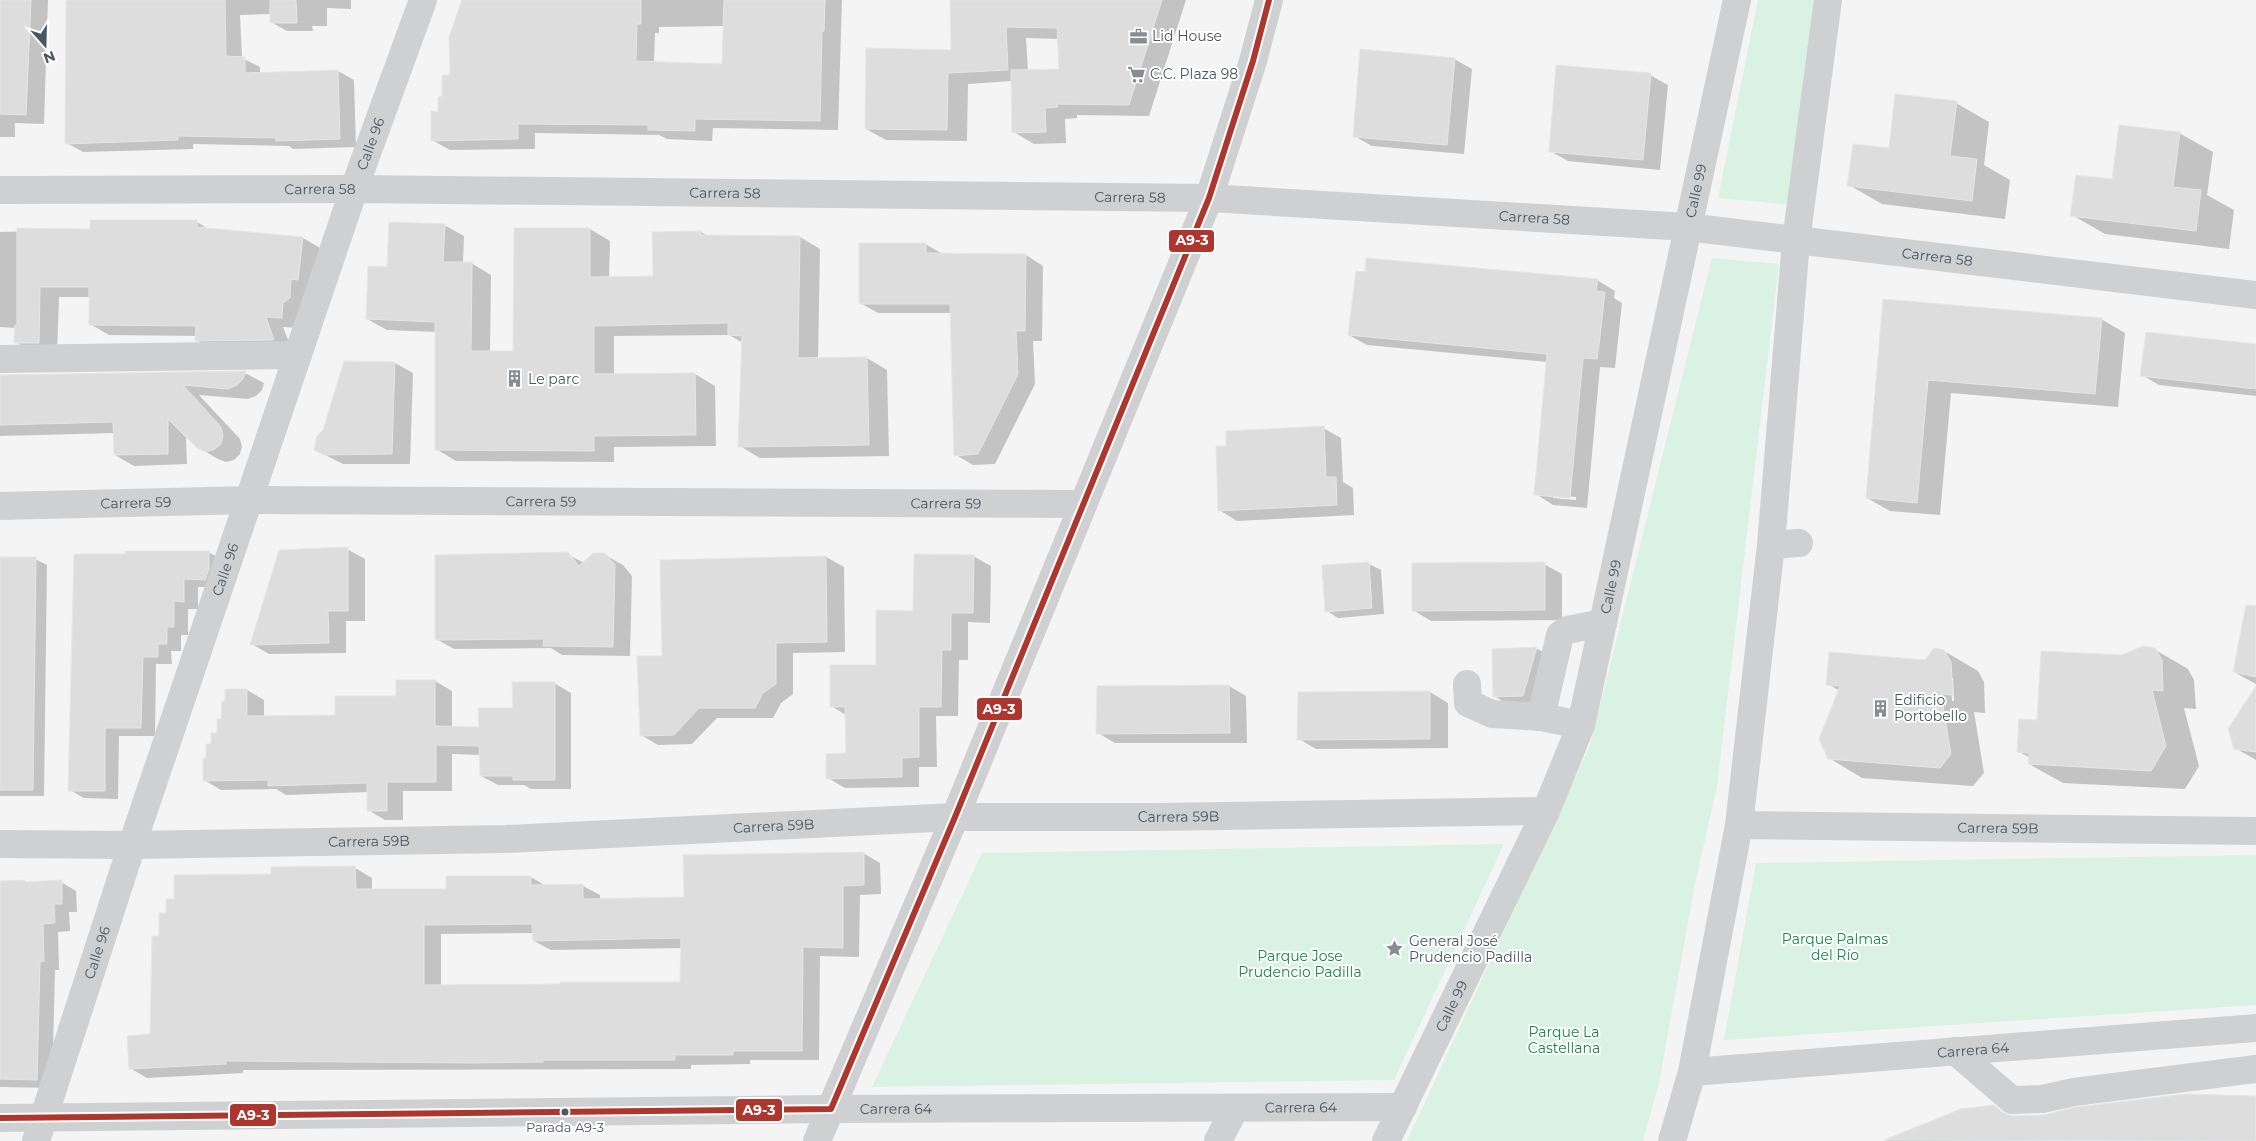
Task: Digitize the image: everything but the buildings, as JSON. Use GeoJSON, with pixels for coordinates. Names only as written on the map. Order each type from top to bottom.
{"type":"FeatureCollection","features":[{"type":"Feature","properties":{"kind":"street","name":"Calle 96"},"geometry":{"type":"LineString","coordinates":[[39,1130],[132,845],[354,189],[423,0]]}},
{"type":"Feature","properties":{"kind":"street"},"geometry":{"type":"LineString","coordinates":[[817,1141],[955,817],[1082,504],[1210,198],[1253,61],[1269,0]]}},
{"type":"Feature","properties":{"kind":"street","name":"Calle 99"},"geometry":{"type":"LineString","coordinates":[[1386,1141],[1546,811],[1581,725],[1737,0]]}},
{"type":"Feature","properties":{"kind":"street"},"geometry":{"type":"LineString","coordinates":[[1672,1141],[1692,1072],[1739,825],[1771,545],[1796,241],[1828,0]]}},
{"type":"Feature","properties":{"kind":"street","name":"Carrera 58"},"geometry":{"type":"LineString","coordinates":[[0,190],[354,189],[1210,198],[1687,227],[2256,295]]}},
{"type":"Feature","properties":{"kind":"street"},"geometry":{"type":"LineString","coordinates":[[0,359],[298,355]]}},
{"type":"Feature","properties":{"kind":"street","name":"Carrera 59"},"geometry":{"type":"LineString","coordinates":[[0,506],[250,500],[1082,504]]}},
{"type":"Feature","properties":{"kind":"street"},"geometry":{"type":"LineString","coordinates":[[1771,545],[1799,543]]}},
{"type":"Feature","properties":{"kind":"street"},"geometry":{"type":"LineString","coordinates":[[1541,717],[1560,635],[1567,630],[1603,623]]}},
{"type":"Feature","properties":{"kind":"street"},"geometry":{"type":"LineString","coordinates":[[1467,684],[1466,699],[1468,704],[1492,714],[1541,717],[1581,725]]}},
{"type":"Feature","properties":{"kind":"street","name":"Carrera 59B"},"geometry":{"type":"LineString","coordinates":[[0,844],[132,845],[506,839],[955,817],[1158,817],[1546,811]]}},
{"type":"Feature","properties":{"kind":"street","name":"Carrera 59B"},"geometry":{"type":"LineString","coordinates":[[1739,825],[2256,831]]}},
{"type":"Feature","properties":{"kind":"street","name":"Carrera 64"},"geometry":{"type":"LineString","coordinates":[[1692,1072],[2256,1028]]}},
{"type":"Feature","properties":{"kind":"street"},"geometry":{"type":"LineString","coordinates":[[1955,1051],[2012,1100],[2042,1099],[2074,1092],[2256,1069]]}},
{"type":"Feature","properties":{"kind":"street","name":"Carrera 64"},"geometry":{"type":"LineString","coordinates":[[0,1118],[39,1130],[832,1109],[1403,1107]]}},
{"type":"Feature","properties":{"kind":"street"},"geometry":{"type":"LineString","coordinates":[[1218,1141],[1235,1108]]}},
{"type":"Feature","properties":{"kind":"green space"},"geometry":{"type":"Polygon","coordinates":[[[1758,0],[1819,0],[1792,205],[1718,198],[1758,0]]]}},
{"type":"Feature","properties":{"kind":"green space","name":"Parque La Castellana"},"geometry":{"type":"Polygon","coordinates":[[[1712,258],[1779,264],[1717,786],[1695,884],[1659,1083],[1643,1141],[1407,1141],[1590,745],[1712,258]]]}},
{"type":"Feature","properties":{"kind":"green space","name":"Parque Jose Prudencio Padilla"},"geometry":{"type":"Polygon","coordinates":[[[1504,844],[1394,1080],[872,1087],[982,853],[1504,844]]]}},
{"type":"Feature","properties":{"kind":"green space","name":"Parque Palmas del Río"},"geometry":{"type":"Polygon","coordinates":[[[2256,855],[2256,1005],[1724,1040],[1756,863],[2256,855]]]}},
{"type":"Feature","properties":{"kind":"transit line","name":"A9-3"},"geometry":{"type":"LineString","coordinates":[[0,1118],[831,1109],[955,817],[1209,198],[1253,61],[1269,0]]}},
{"type":"Feature","properties":{"kind":"place","name":"Lid House"},"geometry":{"type":"Point","coordinates":[1138,36]}},
{"type":"Feature","properties":{"kind":"place","name":"C.C. Plaza 98"},"geometry":{"type":"Point","coordinates":[1136,74]}},
{"type":"Feature","properties":{"kind":"place","name":"Le parc"},"geometry":{"type":"Point","coordinates":[514,379]}},
{"type":"Feature","properties":{"kind":"place","name":"Edificio Portobello"},"geometry":{"type":"Point","coordinates":[1880,708]}},
{"type":"Feature","properties":{"kind":"place","name":"General José Prudencio Padilla"},"geometry":{"type":"Point","coordinates":[1395,949]}},
{"type":"Feature","properties":{"kind":"place","name":"Parada A9-3"},"geometry":{"type":"Point","coordinates":[565,1112]}}]}
